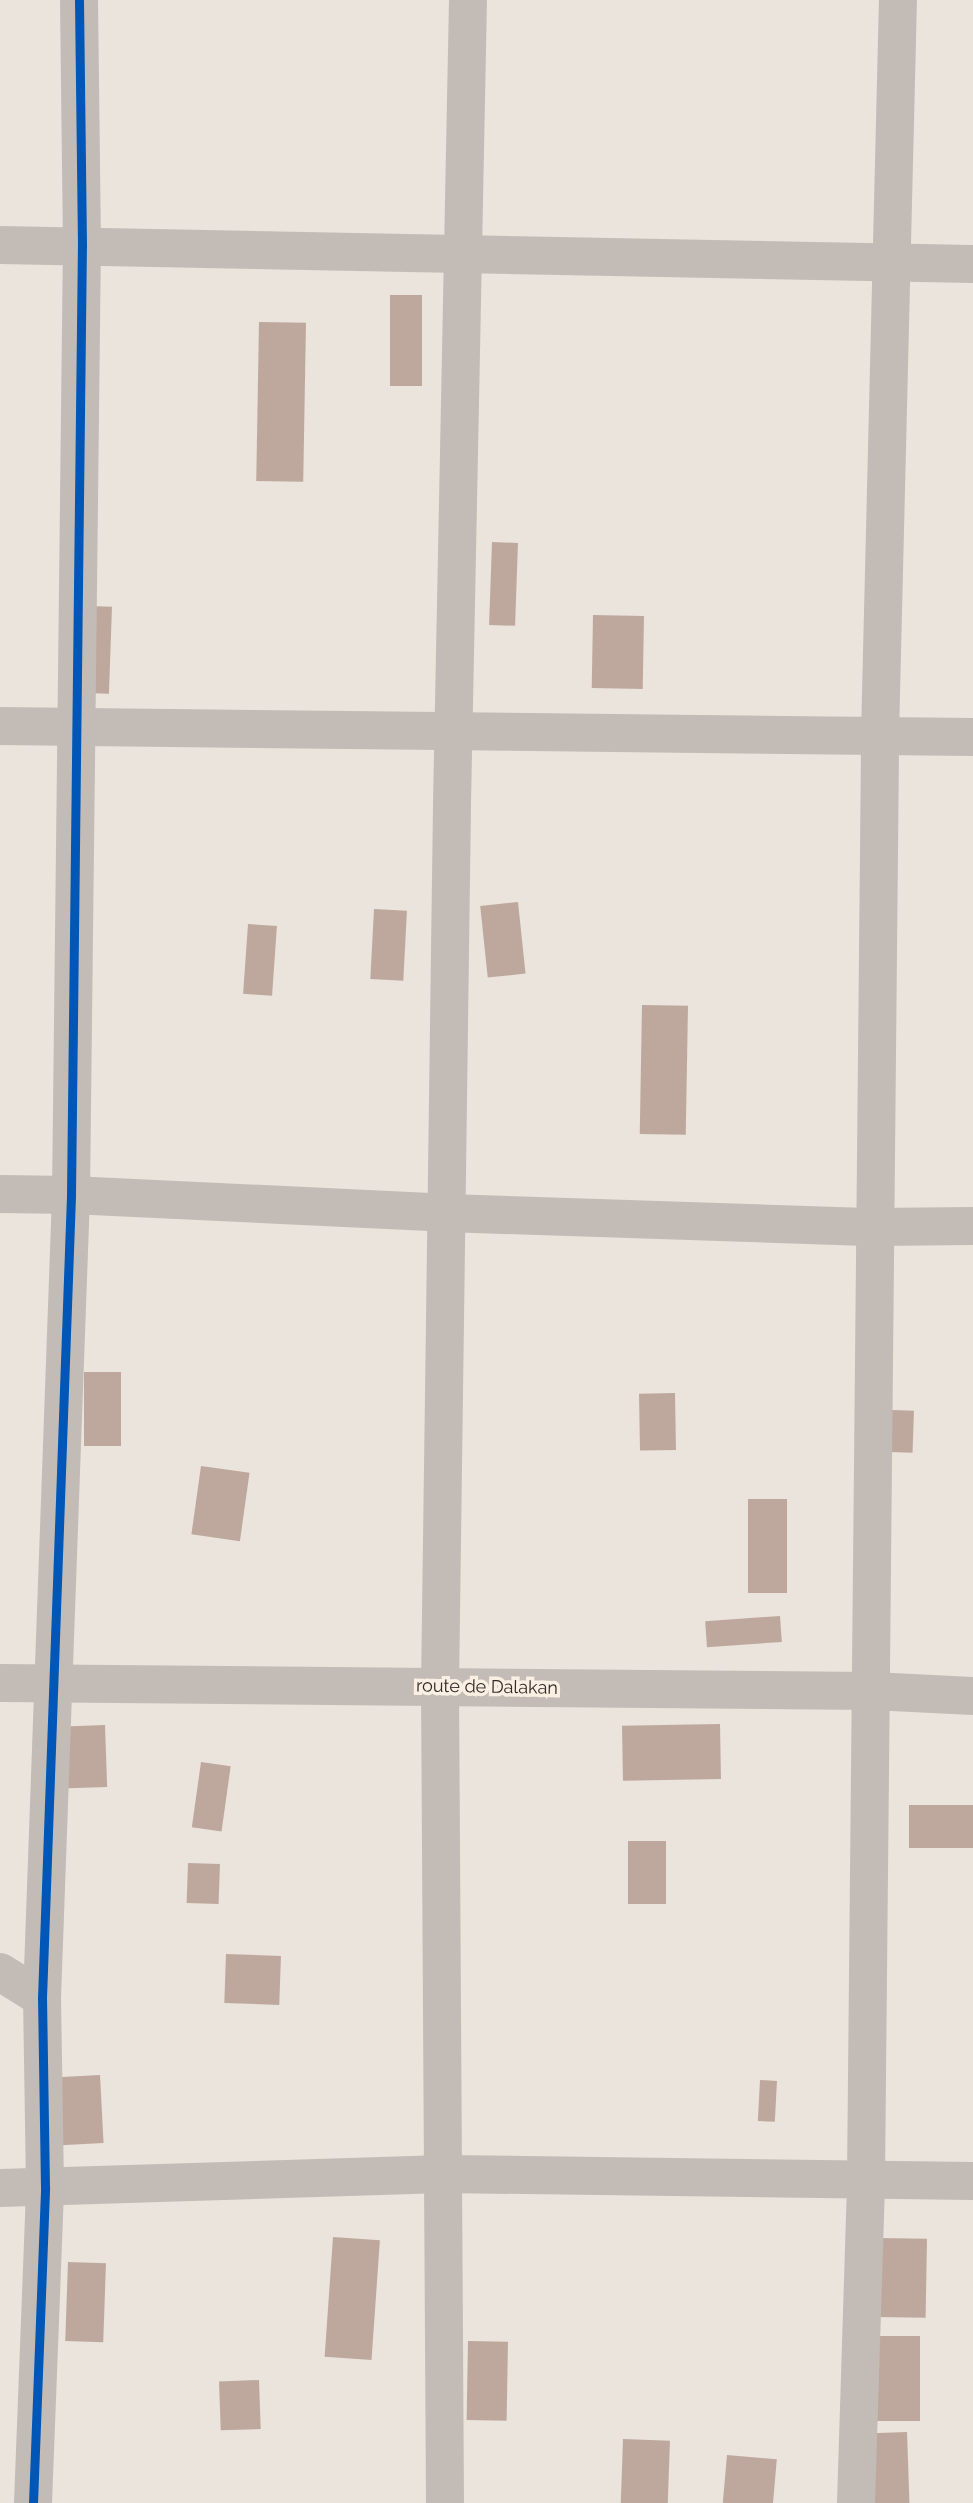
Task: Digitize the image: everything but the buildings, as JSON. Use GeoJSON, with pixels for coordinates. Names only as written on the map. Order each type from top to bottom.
{"type":"FeatureCollection","features":[{"type":"Feature","properties":{"kind":"street"},"geometry":{"type":"LineString","coordinates":[[33,2503],[45,2186],[42,1998],[56,1683],[71,1195],[82,246],[79,0]]}},
{"type":"Feature","properties":{"kind":"street"},"geometry":{"type":"LineString","coordinates":[[445,2503],[440,1686],[453,732],[468,0]]}},
{"type":"Feature","properties":{"kind":"street"},"geometry":{"type":"LineString","coordinates":[[856,2503],[866,2180],[880,735],[898,0]]}},
{"type":"Feature","properties":{"kind":"street"},"geometry":{"type":"LineString","coordinates":[[0,245],[973,264]]}},
{"type":"Feature","properties":{"kind":"street"},"geometry":{"type":"LineString","coordinates":[[0,726],[973,737]]}},
{"type":"Feature","properties":{"kind":"street"},"geometry":{"type":"LineString","coordinates":[[0,1194],[446,1213],[874,1227],[973,1226]]}},
{"type":"Feature","properties":{"kind":"street","name":"route de Dalakan"},"geometry":{"type":"LineString","coordinates":[[0,1683],[872,1691],[973,1696]]}},
{"type":"Feature","properties":{"kind":"street"},"geometry":{"type":"LineString","coordinates":[[0,1972],[42,1998]]}},
{"type":"Feature","properties":{"kind":"street"},"geometry":{"type":"LineString","coordinates":[[0,2188],[444,2174],[973,2181]]}},
{"type":"Feature","properties":{"kind":"cycle path"},"geometry":{"type":"LineString","coordinates":[[33,2503],[45,2187],[42,1998],[71,1195],[82,246],[79,0]]}}]}
